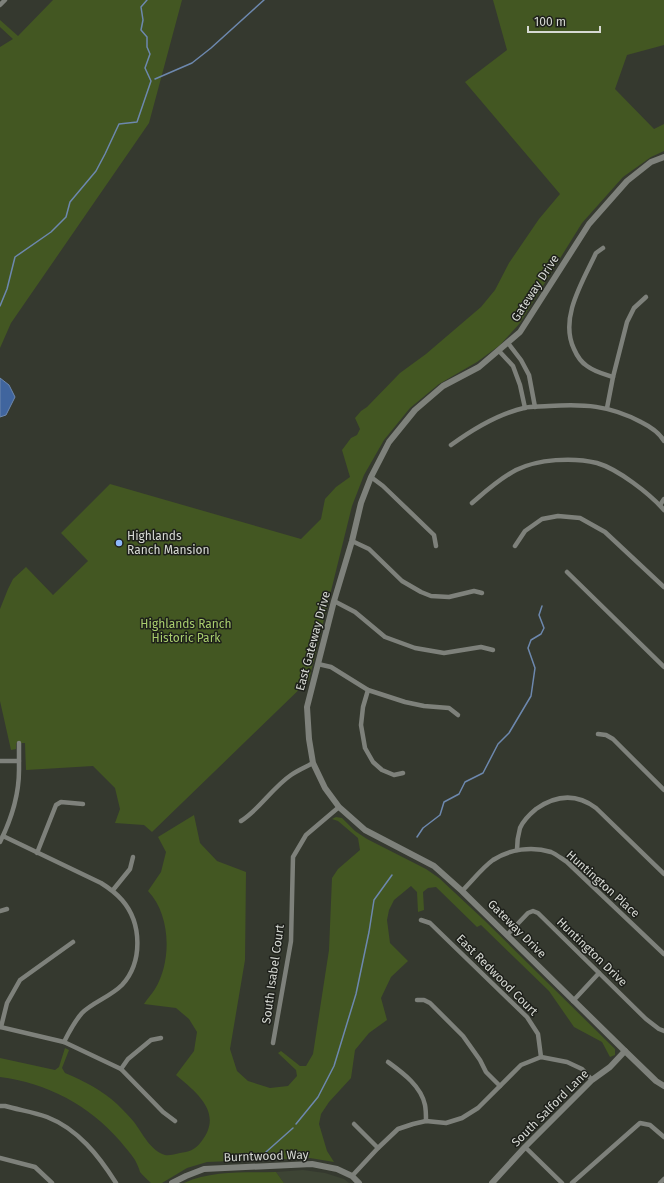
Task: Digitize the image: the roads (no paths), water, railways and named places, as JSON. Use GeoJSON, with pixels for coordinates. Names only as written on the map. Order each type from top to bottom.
{"type":"FeatureCollection","features":[{"type":"Feature","properties":{"kind":"street"},"geometry":{"type":"LineString","coordinates":[[0,5],[5,0]]}},
{"type":"Feature","properties":{"kind":"street","name":"Gateway Drive"},"geometry":{"type":"LineString","coordinates":[[371,477],[389,442],[415,410],[444,386],[479,367],[520,332],[589,224],[627,181],[651,162],[664,157]]}},
{"type":"Feature","properties":{"kind":"street"},"geometry":{"type":"LineString","coordinates":[[603,248],[596,253],[572,307],[569,331],[571,343],[578,357],[586,366],[596,372],[613,377]]}},
{"type":"Feature","properties":{"kind":"street"},"geometry":{"type":"LineString","coordinates":[[607,408],[627,322],[634,308],[646,297]]}},
{"type":"Feature","properties":{"kind":"street"},"geometry":{"type":"LineString","coordinates":[[508,343],[521,360],[528,375],[535,407]]}},
{"type":"Feature","properties":{"kind":"street"},"geometry":{"type":"LineString","coordinates":[[499,351],[513,366],[520,385],[525,408]]}},
{"type":"Feature","properties":{"kind":"street"},"geometry":{"type":"LineString","coordinates":[[451,445],[475,428],[497,417],[525,408],[577,404],[607,408],[630,416],[649,426],[664,440]]}},
{"type":"Feature","properties":{"kind":"street"},"geometry":{"type":"LineString","coordinates":[[472,503],[493,484],[517,470],[537,463],[566,459],[597,463],[625,476],[664,510]]}},
{"type":"Feature","properties":{"kind":"street"},"geometry":{"type":"LineString","coordinates":[[371,477],[383,486],[434,535],[436,546]]}},
{"type":"Feature","properties":{"kind":"street","name":"East Gateway Drive"},"geometry":{"type":"LineString","coordinates":[[339,808],[325,788],[313,763],[309,739],[307,707],[361,503],[371,477]]}},
{"type":"Feature","properties":{"kind":"street"},"geometry":{"type":"LineString","coordinates":[[660,505],[664,499]]}},
{"type":"Feature","properties":{"kind":"street"},"geometry":{"type":"LineString","coordinates":[[515,546],[525,531],[542,519],[558,516],[580,518],[604,532],[664,587]]}},
{"type":"Feature","properties":{"kind":"street"},"geometry":{"type":"LineString","coordinates":[[352,541],[369,549],[402,581],[421,592],[431,596],[448,597],[474,591],[482,593]]}},
{"type":"Feature","properties":{"kind":"street"},"geometry":{"type":"LineString","coordinates":[[567,572],[664,667]]}},
{"type":"Feature","properties":{"kind":"street"},"geometry":{"type":"LineString","coordinates":[[334,601],[355,612],[385,637],[415,648],[444,652],[481,647],[493,650]]}},
{"type":"Feature","properties":{"kind":"street"},"geometry":{"type":"LineString","coordinates":[[318,664],[331,667],[368,690],[405,702],[424,706],[449,708],[458,715]]}},
{"type":"Feature","properties":{"kind":"street"},"geometry":{"type":"LineString","coordinates":[[368,690],[363,706],[360,725],[365,748],[373,762],[382,770],[394,775],[403,773]]}},
{"type":"Feature","properties":{"kind":"street"},"geometry":{"type":"LineString","coordinates":[[598,734],[606,735],[613,739],[664,790]]}},
{"type":"Feature","properties":{"kind":"street"},"geometry":{"type":"LineString","coordinates":[[0,842],[14,804],[18,784],[19,742]]}},
{"type":"Feature","properties":{"kind":"street"},"geometry":{"type":"LineString","coordinates":[[0,761],[19,761]]}},
{"type":"Feature","properties":{"kind":"street"},"geometry":{"type":"LineString","coordinates":[[241,821],[252,814],[265,798],[291,774],[313,763]]}},
{"type":"Feature","properties":{"kind":"street"},"geometry":{"type":"LineString","coordinates":[[517,850],[521,827],[531,813],[542,805],[557,798],[571,798],[588,802],[596,808],[664,874]]}},
{"type":"Feature","properties":{"kind":"street"},"geometry":{"type":"LineString","coordinates":[[37,853],[56,805],[61,802],[83,804]]}},
{"type":"Feature","properties":{"kind":"street","name":"Gateway Drive"},"geometry":{"type":"LineString","coordinates":[[339,808],[365,830],[434,866],[462,891],[656,1081],[664,1086]]}},
{"type":"Feature","properties":{"kind":"street","name":"South Isabel Court"},"geometry":{"type":"LineString","coordinates":[[273,1043],[291,941],[293,857],[306,835],[339,808]]}},
{"type":"Feature","properties":{"kind":"street"},"geometry":{"type":"LineString","coordinates":[[3,836],[112,890],[130,910],[134,922],[138,942],[137,954],[128,976],[121,985],[83,1012],[71,1028],[64,1042]]}},
{"type":"Feature","properties":{"kind":"street","name":"Huntington Place"},"geometry":{"type":"LineString","coordinates":[[462,891],[493,860],[506,854],[517,850],[539,849],[552,853],[567,862],[664,954]]}},
{"type":"Feature","properties":{"kind":"street"},"geometry":{"type":"LineString","coordinates":[[112,890],[130,869],[133,857]]}},
{"type":"Feature","properties":{"kind":"street"},"geometry":{"type":"LineString","coordinates":[[0,911],[7,909]]}},
{"type":"Feature","properties":{"kind":"street","name":"Huntington Drive"},"geometry":{"type":"LineString","coordinates":[[507,935],[528,913],[533,911],[538,913],[646,1019],[664,1031]]}},
{"type":"Feature","properties":{"kind":"street","name":"East Redwood Court"},"geometry":{"type":"LineString","coordinates":[[421,920],[430,923],[527,1017],[538,1034],[541,1057]]}},
{"type":"Feature","properties":{"kind":"street"},"geometry":{"type":"LineString","coordinates":[[73,942],[20,980],[8,1003],[1,1027],[64,1042],[121,1069],[163,1112],[175,1121]]}},
{"type":"Feature","properties":{"kind":"street"},"geometry":{"type":"LineString","coordinates":[[573,1000],[599,973]]}},
{"type":"Feature","properties":{"kind":"street"},"geometry":{"type":"LineString","coordinates":[[417,1000],[424,1000],[430,1003],[463,1036],[480,1060],[486,1072],[500,1086]]}},
{"type":"Feature","properties":{"kind":"street"},"geometry":{"type":"LineString","coordinates":[[121,1069],[128,1059],[151,1040],[161,1038]]}},
{"type":"Feature","properties":{"kind":"street","name":"South Salford Lane"},"geometry":{"type":"LineString","coordinates":[[492,1183],[525,1147],[592,1080],[610,1067],[625,1051]]}},
{"type":"Feature","properties":{"kind":"street"},"geometry":{"type":"LineString","coordinates":[[352,1176],[398,1129],[426,1121],[446,1123],[462,1118],[478,1108],[521,1065],[541,1057],[567,1062],[582,1069],[592,1080]]}},
{"type":"Feature","properties":{"kind":"street"},"geometry":{"type":"LineString","coordinates":[[388,1062],[404,1074],[418,1088],[425,1105],[426,1121]]}},
{"type":"Feature","properties":{"kind":"street"},"geometry":{"type":"LineString","coordinates":[[0,1106],[47,1117],[67,1126],[85,1141],[116,1183]]}},
{"type":"Feature","properties":{"kind":"street"},"geometry":{"type":"LineString","coordinates":[[572,1183],[640,1123],[650,1125],[664,1136]]}},
{"type":"Feature","properties":{"kind":"street"},"geometry":{"type":"LineString","coordinates":[[354,1124],[378,1148]]}},
{"type":"Feature","properties":{"kind":"street"},"geometry":{"type":"LineString","coordinates":[[525,1147],[562,1183]]}},
{"type":"Feature","properties":{"kind":"street"},"geometry":{"type":"LineString","coordinates":[[0,1158],[35,1167],[52,1183]]}},
{"type":"Feature","properties":{"kind":"street","name":"Burntwood Way"},"geometry":{"type":"LineString","coordinates":[[172,1183],[204,1169],[312,1164],[337,1169],[352,1176],[359,1183]]}},
{"type":"Feature","properties":{"kind":"street"},"geometry":{"type":"LineString","coordinates":[[660,1183],[664,1179]]}},
{"type":"Feature","properties":{"kind":"water"},"geometry":{"type":"Polygon","coordinates":[[[0,378],[9,385],[15,397],[6,415],[0,417],[0,378]]]}},
{"type":"Feature","properties":{"kind":"waterway"},"geometry":{"type":"LineString","coordinates":[[0,306],[7,289],[15,257],[51,232],[66,217],[70,202],[96,171],[119,124],[137,122],[151,81],[145,68],[150,54],[147,47],[147,37],[141,30],[143,20],[141,7],[147,0]]}},
{"type":"Feature","properties":{"kind":"waterway"},"geometry":{"type":"LineString","coordinates":[[155,79],[192,63],[211,48],[264,0]]}},
{"type":"Feature","properties":{"kind":"waterway"},"geometry":{"type":"LineString","coordinates":[[417,837],[423,828],[440,815],[444,802],[459,794],[465,782],[483,773],[498,744],[509,733],[531,696],[535,668],[528,648],[531,640],[541,634],[544,628],[539,615],[542,606]]}},
{"type":"Feature","properties":{"kind":"waterway"},"geometry":{"type":"LineString","coordinates":[[296,1124],[318,1097],[334,1066],[356,994],[374,900],[392,875]]}},
{"type":"Feature","properties":{"kind":"waterway"},"geometry":{"type":"LineString","coordinates":[[266,1152],[293,1128]]}},
{"type":"Feature","properties":{"kind":"place","name":"Highlands Ranch Mansion"},"geometry":{"type":"Point","coordinates":[119,543]}},
{"type":"Feature","properties":{"kind":"park label","name":"Highlands Ranch Historic Park"},"geometry":{"type":"Point","coordinates":[186,631]}}]}
